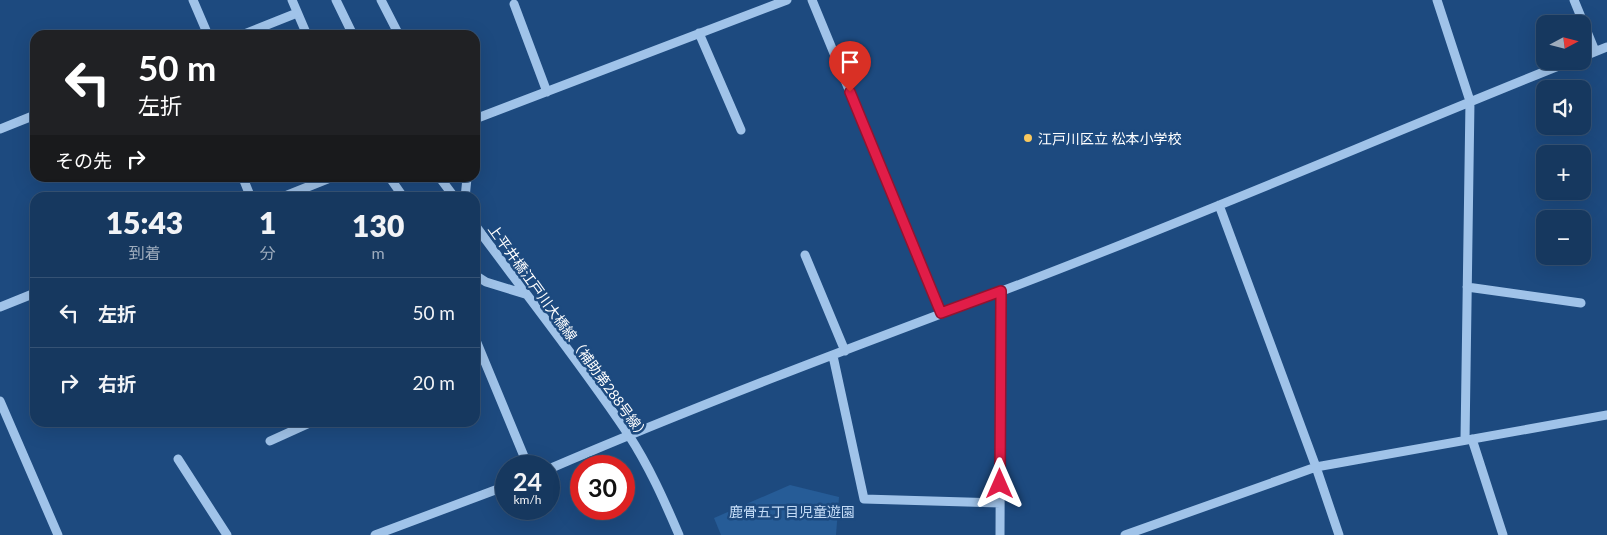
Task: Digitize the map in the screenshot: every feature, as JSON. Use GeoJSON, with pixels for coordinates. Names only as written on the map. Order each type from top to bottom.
{"type":"FeatureCollection","features":[{"type":"Feature","properties":{"kind":"street"},"geometry":{"type":"LineString","coordinates":[[193,0],[206,30]]}},
{"type":"Feature","properties":{"kind":"street"},"geometry":{"type":"LineString","coordinates":[[292,0],[305,30]]}},
{"type":"Feature","properties":{"kind":"street"},"geometry":{"type":"LineString","coordinates":[[336,0],[351,30]]}},
{"type":"Feature","properties":{"kind":"street"},"geometry":{"type":"LineString","coordinates":[[382,0],[397,30]]}},
{"type":"Feature","properties":{"kind":"street"},"geometry":{"type":"LineString","coordinates":[[480,117],[786,0]]}},
{"type":"Feature","properties":{"kind":"street"},"geometry":{"type":"LineString","coordinates":[[812,0],[941,313]]}},
{"type":"Feature","properties":{"kind":"street"},"geometry":{"type":"LineString","coordinates":[[1437,0],[1470,101],[1467,287],[1468,440],[1503,535]]}},
{"type":"Feature","properties":{"kind":"street"},"geometry":{"type":"LineString","coordinates":[[1574,0],[1595,52]]}},
{"type":"Feature","properties":{"kind":"street"},"geometry":{"type":"LineString","coordinates":[[514,4],[547,92]]}},
{"type":"Feature","properties":{"kind":"street"},"geometry":{"type":"LineString","coordinates":[[254,30],[297,13]]}},
{"type":"Feature","properties":{"kind":"street"},"geometry":{"type":"LineString","coordinates":[[699,33],[741,130]]}},
{"type":"Feature","properties":{"kind":"street"},"geometry":{"type":"LineString","coordinates":[[1591,54],[1607,47]]}},
{"type":"Feature","properties":{"kind":"street"},"geometry":{"type":"LineString","coordinates":[[560,464],[628,435],[1219,205],[1548,70]]}},
{"type":"Feature","properties":{"kind":"street"},"geometry":{"type":"LineString","coordinates":[[0,129],[30,117]]}},
{"type":"Feature","properties":{"kind":"street"},"geometry":{"type":"LineString","coordinates":[[295,192],[320,182]]}},
{"type":"Feature","properties":{"kind":"street"},"geometry":{"type":"LineString","coordinates":[[1219,205],[1316,467],[1339,535]]}},
{"type":"Feature","properties":{"kind":"street","name":"上平井橋江戸川大橋線（補助第288号線）"},"geometry":{"type":"LineString","coordinates":[[480,232],[580,366],[628,435],[660,491],[680,535]]}},
{"type":"Feature","properties":{"kind":"street"},"geometry":{"type":"LineString","coordinates":[[805,255],[845,350]]}},
{"type":"Feature","properties":{"kind":"street"},"geometry":{"type":"LineString","coordinates":[[480,278],[486,282],[525,294]]}},
{"type":"Feature","properties":{"kind":"street"},"geometry":{"type":"LineString","coordinates":[[1467,287],[1581,302]]}},
{"type":"Feature","properties":{"kind":"street"},"geometry":{"type":"LineString","coordinates":[[1000,535],[1001,291]]}},
{"type":"Feature","properties":{"kind":"street"},"geometry":{"type":"LineString","coordinates":[[0,306],[30,295]]}},
{"type":"Feature","properties":{"kind":"street"},"geometry":{"type":"LineString","coordinates":[[480,350],[523,455]]}},
{"type":"Feature","properties":{"kind":"street"},"geometry":{"type":"LineString","coordinates":[[833,356],[864,499],[1000,503]]}},
{"type":"Feature","properties":{"kind":"street"},"geometry":{"type":"LineString","coordinates":[[0,401],[58,535]]}},
{"type":"Feature","properties":{"kind":"street"},"geometry":{"type":"LineString","coordinates":[[1125,535],[1316,467],[1607,415]]}},
{"type":"Feature","properties":{"kind":"street"},"geometry":{"type":"LineString","coordinates":[[270,441],[301,427]]}},
{"type":"Feature","properties":{"kind":"street"},"geometry":{"type":"LineString","coordinates":[[178,459],[227,535]]}},
{"type":"Feature","properties":{"kind":"street"},"geometry":{"type":"LineString","coordinates":[[375,535],[495,490]]}},
{"type":"Feature","properties":{"kind":"green space","name":"鹿骨五丁目児童遊園"},"geometry":{"type":"Polygon","coordinates":[[[790,485],[839,497],[836,535],[721,535],[714,518],[790,485]]]}},
{"type":"Feature","properties":{"kind":"place","name":"江戸川区立 松本小学校"},"geometry":{"type":"Point","coordinates":[1028,138]}},
{"type":"Feature","properties":{"kind":"route"},"geometry":{"type":"LineString","coordinates":[[850,92],[941,313],[1001,291],[1000,484]]}}]}
